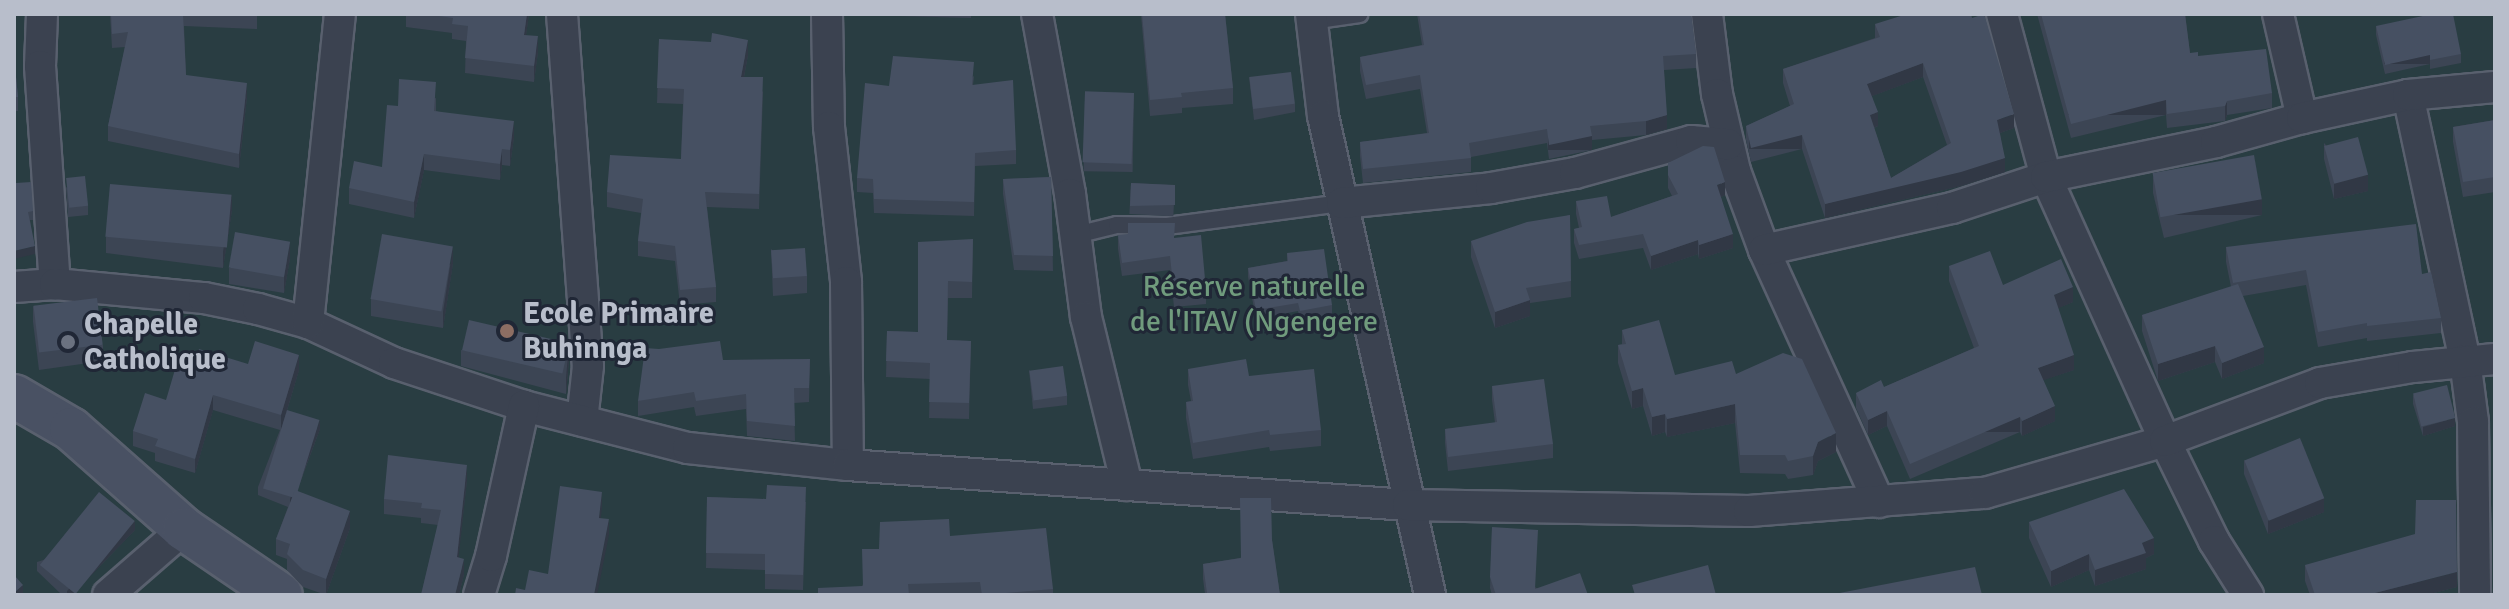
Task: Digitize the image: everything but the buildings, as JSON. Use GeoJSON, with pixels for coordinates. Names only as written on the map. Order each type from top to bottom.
{"type":"FeatureCollection","features":[{"type":"Feature","properties":{"kind":"street"},"geometry":{"type":"LineString","coordinates":[[42,14],[27,67],[55,284]]}},
{"type":"Feature","properties":{"kind":"street"},"geometry":{"type":"LineString","coordinates":[[308,323],[340,14]]}},
{"type":"Feature","properties":{"kind":"street"},"geometry":{"type":"LineString","coordinates":[[562,14],[588,366],[582,421]]}},
{"type":"Feature","properties":{"kind":"street"},"geometry":{"type":"LineString","coordinates":[[827,14],[829,127],[846,282],[848,465]]}},
{"type":"Feature","properties":{"kind":"street"},"geometry":{"type":"LineString","coordinates":[[1037,14],[1076,235],[1086,317],[1127,485]]}},
{"type":"Feature","properties":{"kind":"street"},"geometry":{"type":"LineString","coordinates":[[1707,14],[1717,94],[1728,144],[1764,250],[1879,502]]}},
{"type":"Feature","properties":{"kind":"street"},"geometry":{"type":"LineString","coordinates":[[2002,14],[2046,177],[2165,441],[2214,541],[2248,595]]}},
{"type":"Feature","properties":{"kind":"street"},"geometry":{"type":"LineString","coordinates":[[2278,14],[2302,118]]}},
{"type":"Feature","properties":{"kind":"street"},"geometry":{"type":"LineString","coordinates":[[1311,17],[1323,116],[1430,595]]}},
{"type":"Feature","properties":{"kind":"street"},"geometry":{"type":"LineString","coordinates":[[1764,250],[1952,208],[2046,177],[2216,142],[2302,118],[2408,95],[2495,87]]}},
{"type":"Feature","properties":{"kind":"street"},"geometry":{"type":"LineString","coordinates":[[2408,95],[2465,360],[2473,422],[2475,595]]}},
{"type":"Feature","properties":{"kind":"street"},"geometry":{"type":"LineString","coordinates":[[1342,203],[1505,186],[1575,173],[1691,141],[1728,144]]}},
{"type":"Feature","properties":{"kind":"street"},"geometry":{"type":"LineString","coordinates":[[14,287],[55,284],[204,298],[308,323],[394,363],[524,406],[688,448],[848,465],[1408,505],[1749,511],[1985,493],[2165,441],[2320,383],[2465,360],[2495,359]]}},
{"type":"Feature","properties":{"kind":"street"},"geometry":{"type":"LineString","coordinates":[[14,396],[71,429],[184,529],[281,595]]}},
{"type":"Feature","properties":{"kind":"street"},"geometry":{"type":"LineString","coordinates":[[479,595],[491,556],[524,406]]}},
{"type":"Feature","properties":{"kind":"street"},"geometry":{"type":"LineString","coordinates":[[108,595],[184,529]]}},
{"type":"Feature","properties":{"kind":"lane"},"geometry":{"type":"LineString","coordinates":[[1311,17],[1360,14]]}},
{"type":"Feature","properties":{"kind":"lane"},"geometry":{"type":"LineString","coordinates":[[1076,235],[1117,225],[1167,226],[1342,203]]}},
{"type":"Feature","properties":{"kind":"green space","name":"Réserve naturelle de l'ITAV (Ngengere"},"geometry":{"type":"Polygon","coordinates":[[[14,14],[2495,14],[2495,595],[14,595],[14,14]]]}},
{"type":"Feature","properties":{"kind":"place","name":"Ecole Primaire Buhinnga"},"geometry":{"type":"Point","coordinates":[507,331]}},
{"type":"Feature","properties":{"kind":"place","name":"Chapelle Catholique"},"geometry":{"type":"Point","coordinates":[68,342]}}]}
